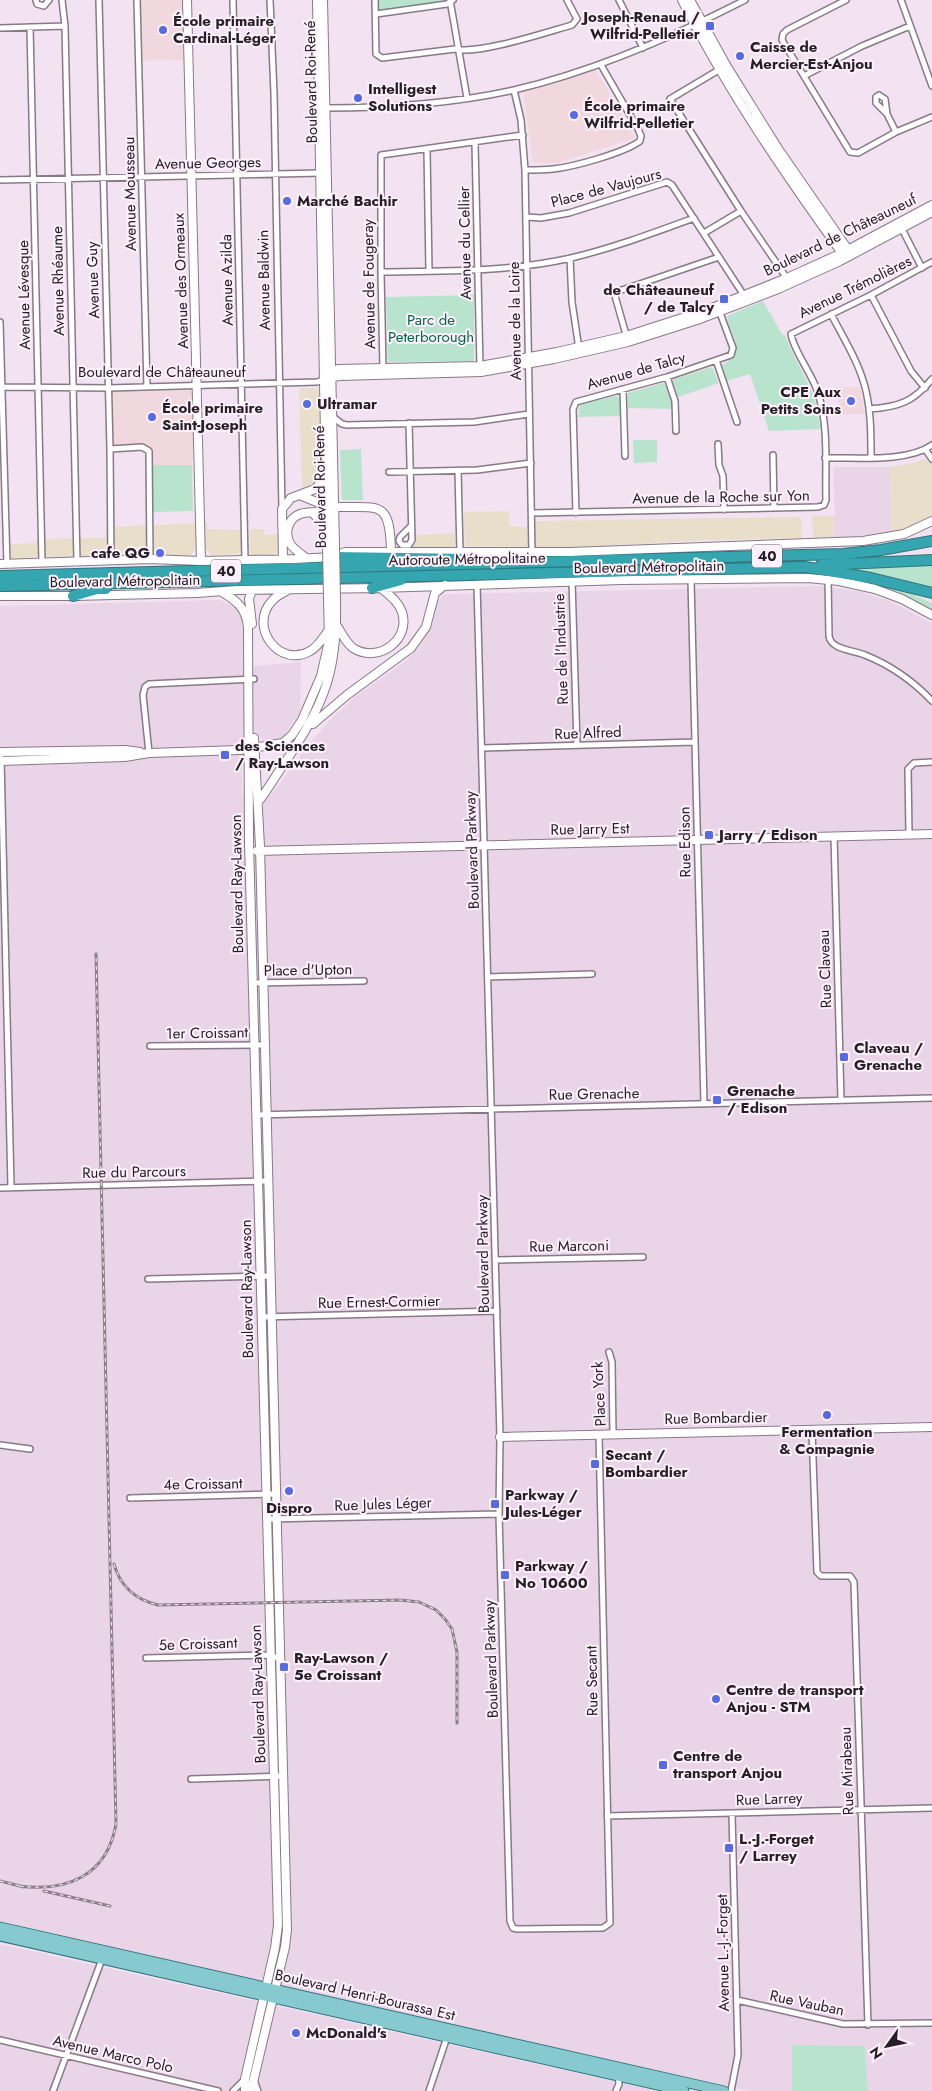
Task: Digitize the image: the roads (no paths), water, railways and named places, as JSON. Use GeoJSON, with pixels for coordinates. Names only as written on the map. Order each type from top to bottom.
{"type":"FeatureCollection","features":[{"type":"Feature","properties":{"kind":"highway"},"geometry":{"type":"LineString","coordinates":[[910,545],[932,536]]}},
{"type":"Feature","properties":{"kind":"highway","name":"Autoroute Métropolitaine"},"geometry":{"type":"LineString","coordinates":[[0,576],[843,554],[881,550],[932,541]]}},
{"type":"Feature","properties":{"kind":"highway"},"geometry":{"type":"LineString","coordinates":[[333,557],[451,558],[515,562]]}},
{"type":"Feature","properties":{"kind":"highway"},"geometry":{"type":"LineString","coordinates":[[805,567],[932,560]]}},
{"type":"Feature","properties":{"kind":"highway","name":"Autoroute Métropolitaine"},"geometry":{"type":"LineString","coordinates":[[0,586],[805,567],[895,583],[932,593]]}},
{"type":"Feature","properties":{"kind":"highway"},"geometry":{"type":"LineString","coordinates":[[376,588],[427,575]]}},
{"type":"Feature","properties":{"kind":"highway"},"geometry":{"type":"LineString","coordinates":[[74,596],[97,589],[155,582]]}},
{"type":"Feature","properties":{"kind":"highway"},"geometry":{"type":"LineString","coordinates":[[895,583],[932,600]]}},
{"type":"Feature","properties":{"kind":"main road","name":"Boulevard Henri-Bourassa Est"},"geometry":{"type":"LineString","coordinates":[[0,1927],[103,1955]]}},
{"type":"Feature","properties":{"kind":"main road","name":"Boulevard Henri-Bourassa Est"},"geometry":{"type":"LineString","coordinates":[[0,1936],[103,1955],[269,1992],[617,2072],[684,2091]]}},
{"type":"Feature","properties":{"kind":"main road","name":"Boulevard Henri-Bourassa Est"},"geometry":{"type":"LineString","coordinates":[[617,2072],[724,2091]]}},
{"type":"Feature","properties":{"kind":"street"},"geometry":{"type":"LineString","coordinates":[[36,0],[37,4],[44,6],[49,0]]}},
{"type":"Feature","properties":{"kind":"street","name":"Avenue Rhéaume"},"geometry":{"type":"LineString","coordinates":[[62,0],[65,26],[77,561]]}},
{"type":"Feature","properties":{"kind":"street","name":"Avenue Guy"},"geometry":{"type":"LineString","coordinates":[[99,0],[109,388],[111,560]]}},
{"type":"Feature","properties":{"kind":"street","name":"Avenue Mousseau"},"geometry":{"type":"LineString","coordinates":[[137,0],[147,387]]}},
{"type":"Feature","properties":{"kind":"street","name":"Avenue des Ormeaux"},"geometry":{"type":"LineString","coordinates":[[187,0],[201,561]]}},
{"type":"Feature","properties":{"kind":"street","name":"Avenue Azilda"},"geometry":{"type":"LineString","coordinates":[[233,0],[245,560]]}},
{"type":"Feature","properties":{"kind":"street","name":"Avenue Baldwin"},"geometry":{"type":"LineString","coordinates":[[270,0],[276,174],[283,559]]}},
{"type":"Feature","properties":{"kind":"street","name":"Boulevard Roi-René"},"geometry":{"type":"LineString","coordinates":[[317,0],[322,109]]}},
{"type":"Feature","properties":{"kind":"street","name":"Boulevard Roi-René"},"geometry":{"type":"LineString","coordinates":[[323,0],[323,173],[329,376],[326,477],[330,508],[327,530],[331,546]]}},
{"type":"Feature","properties":{"kind":"street"},"geometry":{"type":"LineString","coordinates":[[375,0],[376,54],[382,58],[463,51],[505,43],[572,25],[577,19],[567,0]]}},
{"type":"Feature","properties":{"kind":"street"},"geometry":{"type":"LineString","coordinates":[[619,0],[643,48]]}},
{"type":"Feature","properties":{"kind":"street"},"geometry":{"type":"LineString","coordinates":[[682,0],[723,67],[847,254]]}},
{"type":"Feature","properties":{"kind":"street"},"geometry":{"type":"LineString","coordinates":[[690,0],[698,24]]}},
{"type":"Feature","properties":{"kind":"street"},"geometry":{"type":"LineString","coordinates":[[322,109],[419,104],[514,90],[601,65],[698,24],[744,0]]}},
{"type":"Feature","properties":{"kind":"street"},"geometry":{"type":"LineString","coordinates":[[846,0],[787,30],[783,34],[782,40],[852,153],[858,153],[896,132],[932,117]]}},
{"type":"Feature","properties":{"kind":"street"},"geometry":{"type":"LineString","coordinates":[[901,0],[932,86]]}},
{"type":"Feature","properties":{"kind":"street"},"geometry":{"type":"LineString","coordinates":[[376,14],[446,4],[452,1],[466,98]]}},
{"type":"Feature","properties":{"kind":"street"},"geometry":{"type":"LineString","coordinates":[[0,28],[65,26]]}},
{"type":"Feature","properties":{"kind":"street"},"geometry":{"type":"LineString","coordinates":[[804,76],[862,46],[910,26]]}},
{"type":"Feature","properties":{"kind":"street","name":"Avenue Lévesque"},"geometry":{"type":"LineString","coordinates":[[30,27],[42,562]]}},
{"type":"Feature","properties":{"kind":"street"},"geometry":{"type":"LineString","coordinates":[[525,170],[554,169],[585,162],[624,150],[640,141],[641,136],[638,129],[601,65]]}},
{"type":"Feature","properties":{"kind":"street"},"geometry":{"type":"LineString","coordinates":[[723,67],[670,99],[741,211],[789,281]]}},
{"type":"Feature","properties":{"kind":"street","name":"Avenue de la Loire"},"geometry":{"type":"LineString","coordinates":[[514,90],[522,120],[525,170],[532,553]]}},
{"type":"Feature","properties":{"kind":"street"},"geometry":{"type":"LineString","coordinates":[[887,114],[896,132]]}},
{"type":"Feature","properties":{"kind":"street","name":"Avenue de Fougeray"},"geometry":{"type":"LineString","coordinates":[[383,372],[381,155],[523,136]]}},
{"type":"Feature","properties":{"kind":"street","name":"Avenue du Cellier"},"geometry":{"type":"LineString","coordinates":[[475,143],[481,369]]}},
{"type":"Feature","properties":{"kind":"street"},"geometry":{"type":"LineString","coordinates":[[427,150],[429,271]]}},
{"type":"Feature","properties":{"kind":"street","name":"Avenue Georges"},"geometry":{"type":"LineString","coordinates":[[0,180],[323,173]]}},
{"type":"Feature","properties":{"kind":"street","name":"Place de Vaujours"},"geometry":{"type":"LineString","coordinates":[[526,217],[542,218],[569,213],[667,182],[672,185],[747,298]]}},
{"type":"Feature","properties":{"kind":"street","name":"Boulevard de Châteauneuf"},"geometry":{"type":"LineString","coordinates":[[1,387],[73,386],[109,388],[317,382],[329,376],[383,372],[481,369],[579,351],[627,339],[719,309],[789,281],[847,254],[900,225],[932,204]]}},
{"type":"Feature","properties":{"kind":"street"},"geometry":{"type":"LineString","coordinates":[[704,234],[741,211]]}},
{"type":"Feature","properties":{"kind":"street","name":"Boulevard de Châteauneuf"},"geometry":{"type":"LineString","coordinates":[[900,225],[932,212]]}},
{"type":"Feature","properties":{"kind":"street"},"geometry":{"type":"LineString","coordinates":[[381,272],[478,270],[570,258],[620,244],[694,218]]}},
{"type":"Feature","properties":{"kind":"street"},"geometry":{"type":"LineString","coordinates":[[900,225],[922,268]]}},
{"type":"Feature","properties":{"kind":"street"},"geometry":{"type":"LineString","coordinates":[[627,339],[615,296],[616,292],[719,257]]}},
{"type":"Feature","properties":{"kind":"street"},"geometry":{"type":"LineString","coordinates":[[570,258],[572,302],[579,351]]}},
{"type":"Feature","properties":{"kind":"street","name":"Avenue Trémolières"},"geometry":{"type":"LineString","coordinates":[[791,336],[795,330],[871,295],[932,262]]}},
{"type":"Feature","properties":{"kind":"street"},"geometry":{"type":"LineString","coordinates":[[871,295],[911,371],[925,388]]}},
{"type":"Feature","properties":{"kind":"street","name":"Avenue de Talcy"},"geometry":{"type":"LineString","coordinates":[[576,513],[574,405],[578,400],[667,376],[730,355],[733,351],[719,309]]}},
{"type":"Feature","properties":{"kind":"street"},"geometry":{"type":"LineString","coordinates":[[831,314],[860,373],[869,409],[871,457]]}},
{"type":"Feature","properties":{"kind":"street"},"geometry":{"type":"LineString","coordinates":[[0,322],[3,564]]}},
{"type":"Feature","properties":{"kind":"street","name":"Avenue de la Roche sur Yon"},"geometry":{"type":"LineString","coordinates":[[532,513],[724,510],[818,507],[824,505],[826,500],[824,428],[819,396],[815,383],[791,336]]}},
{"type":"Feature","properties":{"kind":"street"},"geometry":{"type":"LineString","coordinates":[[716,360],[737,422]]}},
{"type":"Feature","properties":{"kind":"street","name":"Boulevard Roi-René"},"geometry":{"type":"LineString","coordinates":[[149,753],[273,746],[283,743],[289,738],[308,709],[321,676],[327,651],[332,599],[330,508],[333,417],[329,376]]}},
{"type":"Feature","properties":{"kind":"street"},"geometry":{"type":"LineString","coordinates":[[667,376],[675,401],[676,431]]}},
{"type":"Feature","properties":{"kind":"street"},"geometry":{"type":"LineString","coordinates":[[869,409],[900,405],[917,395],[932,379]]}},
{"type":"Feature","properties":{"kind":"street"},"geometry":{"type":"LineString","coordinates":[[623,389],[625,456]]}},
{"type":"Feature","properties":{"kind":"street"},"geometry":{"type":"LineString","coordinates":[[333,417],[345,425],[474,422],[529,414]]}},
{"type":"Feature","properties":{"kind":"street"},"geometry":{"type":"LineString","coordinates":[[409,423],[411,526]]}},
{"type":"Feature","properties":{"kind":"street"},"geometry":{"type":"LineString","coordinates":[[718,444],[719,465],[724,476],[724,510]]}},
{"type":"Feature","properties":{"kind":"street"},"geometry":{"type":"LineString","coordinates":[[825,458],[894,456],[925,449],[932,445]]}},
{"type":"Feature","properties":{"kind":"street"},"geometry":{"type":"LineString","coordinates":[[110,449],[142,447],[149,451],[150,559]]}},
{"type":"Feature","properties":{"kind":"street"},"geometry":{"type":"LineString","coordinates":[[925,449],[932,459]]}},
{"type":"Feature","properties":{"kind":"street"},"geometry":{"type":"LineString","coordinates":[[773,455],[774,508]]}},
{"type":"Feature","properties":{"kind":"street"},"geometry":{"type":"LineString","coordinates":[[389,472],[458,471],[530,463]]}},
{"type":"Feature","properties":{"kind":"street"},"geometry":{"type":"LineString","coordinates":[[458,471],[460,552]]}},
{"type":"Feature","properties":{"kind":"street"},"geometry":{"type":"LineString","coordinates":[[282,508],[291,498],[302,496],[315,489],[326,477]]}},
{"type":"Feature","properties":{"kind":"street"},"geometry":{"type":"LineString","coordinates":[[302,496],[330,508]]}},
{"type":"Feature","properties":{"kind":"street"},"geometry":{"type":"LineString","coordinates":[[306,558],[291,544],[288,531],[291,521],[296,516],[330,508],[372,506],[382,511],[389,523],[391,552]]}},
{"type":"Feature","properties":{"kind":"street"},"geometry":{"type":"LineString","coordinates":[[312,513],[327,530]]}},
{"type":"Feature","properties":{"kind":"street","name":"Boulevard Métropolitain"},"geometry":{"type":"LineString","coordinates":[[3,564],[150,559],[201,561],[283,559],[333,557],[345,552],[532,553],[870,541],[904,534],[932,521]]}},
{"type":"Feature","properties":{"kind":"street"},"geometry":{"type":"LineString","coordinates":[[828,579],[829,636],[831,643],[870,657],[891,668],[910,680],[932,701]]}},
{"type":"Feature","properties":{"kind":"street","name":"Boulevard Métropolitain"},"geometry":{"type":"LineString","coordinates":[[0,596],[74,596],[572,581],[828,579],[854,583],[882,591],[909,602],[932,616]]}},
{"type":"Feature","properties":{"kind":"street","name":"Rue Edison"},"geometry":{"type":"LineString","coordinates":[[691,580],[704,1104]]}},
{"type":"Feature","properties":{"kind":"street","name":"Rue de l'Industrie"},"geometry":{"type":"LineString","coordinates":[[572,581],[576,745]]}},
{"type":"Feature","properties":{"kind":"street","name":"Boulevard Parkway"},"geometry":{"type":"LineString","coordinates":[[477,584],[496,1260],[500,1437],[499,1514],[511,1925],[513,1928],[520,1930],[603,1928],[608,1926]]}},
{"type":"Feature","properties":{"kind":"street"},"geometry":{"type":"LineString","coordinates":[[307,729],[347,695],[411,648],[426,628],[435,593],[445,585]]}},
{"type":"Feature","properties":{"kind":"street"},"geometry":{"type":"LineString","coordinates":[[337,626],[348,644],[362,652],[376,653],[391,646],[401,632],[403,617],[395,600],[376,588]]}},
{"type":"Feature","properties":{"kind":"street","name":"Boulevard Ray-Lawson"},"geometry":{"type":"LineString","coordinates":[[252,590],[249,599],[252,626],[249,851],[278,1931],[269,1992]]}},
{"type":"Feature","properties":{"kind":"street"},"geometry":{"type":"LineString","coordinates":[[288,590],[272,600],[264,616],[263,630],[272,645],[287,654],[302,654],[314,648],[328,631]]}},
{"type":"Feature","properties":{"kind":"street","name":"Boulevard Ray-Lawson"},"geometry":{"type":"LineString","coordinates":[[222,592],[239,603],[246,615],[252,679]]}},
{"type":"Feature","properties":{"kind":"street","name":"Boulevard Roi-René"},"geometry":{"type":"LineString","coordinates":[[258,802],[307,729],[322,700],[329,678],[337,626],[332,599]]}},
{"type":"Feature","properties":{"kind":"street"},"geometry":{"type":"LineString","coordinates":[[149,753],[143,695],[148,684],[252,679]]}},
{"type":"Feature","properties":{"kind":"street","name":"Rue Alfred"},"geometry":{"type":"LineString","coordinates":[[482,748],[695,742]]}},
{"type":"Feature","properties":{"kind":"street","name":"Boulevard Ray-Lawson"},"geometry":{"type":"LineString","coordinates":[[251,748],[258,802],[260,851],[287,1930],[269,1992]]}},
{"type":"Feature","properties":{"kind":"street"},"geometry":{"type":"LineString","coordinates":[[11,1187],[0,752],[125,750],[149,753]]}},
{"type":"Feature","properties":{"kind":"street"},"geometry":{"type":"LineString","coordinates":[[0,761],[125,757],[149,753]]}},
{"type":"Feature","properties":{"kind":"street"},"geometry":{"type":"LineString","coordinates":[[909,834],[908,769],[913,763],[932,762]]}},
{"type":"Feature","properties":{"kind":"street","name":"Rue Jarry Est"},"geometry":{"type":"LineString","coordinates":[[249,851],[932,834]]}},
{"type":"Feature","properties":{"kind":"street","name":"Rue Claveau"},"geometry":{"type":"LineString","coordinates":[[834,836],[841,1100]]}},
{"type":"Feature","properties":{"kind":"street"},"geometry":{"type":"LineString","coordinates":[[251,924],[262,924]]}},
{"type":"Feature","properties":{"kind":"street"},"geometry":{"type":"LineString","coordinates":[[488,977],[592,974]]}},
{"type":"Feature","properties":{"kind":"street","name":"Place d'Upton"},"geometry":{"type":"LineString","coordinates":[[253,984],[364,981]]}},
{"type":"Feature","properties":{"kind":"street","name":"1er Croissant"},"geometry":{"type":"LineString","coordinates":[[150,1046],[265,1045]]}},
{"type":"Feature","properties":{"kind":"street","name":"Rue Grenache"},"geometry":{"type":"LineString","coordinates":[[256,1115],[932,1098]]}},
{"type":"Feature","properties":{"kind":"street","name":"Rue du Parcours"},"geometry":{"type":"LineString","coordinates":[[0,1188],[268,1181]]}},
{"type":"Feature","properties":{"kind":"street","name":"Rue Marconi"},"geometry":{"type":"LineString","coordinates":[[496,1260],[643,1257]]}},
{"type":"Feature","properties":{"kind":"street"},"geometry":{"type":"LineString","coordinates":[[148,1279],[271,1276]]}},
{"type":"Feature","properties":{"kind":"street","name":"Rue Ernest-Cormier"},"geometry":{"type":"LineString","coordinates":[[261,1317],[497,1311]]}},
{"type":"Feature","properties":{"kind":"street","name":"Place York"},"geometry":{"type":"LineString","coordinates":[[609,1352],[612,1362],[613,1434]]}},
{"type":"Feature","properties":{"kind":"street","name":"Rue Bombardier"},"geometry":{"type":"LineString","coordinates":[[500,1437],[932,1427]]}},
{"type":"Feature","properties":{"kind":"street","name":"Rue Mirabeau"},"geometry":{"type":"LineString","coordinates":[[812,1430],[816,1568],[821,1576],[850,1576],[854,1582],[868,2024]]}},
{"type":"Feature","properties":{"kind":"street","name":"Rue Secant"},"geometry":{"type":"LineString","coordinates":[[599,1435],[608,1926]]}},
{"type":"Feature","properties":{"kind":"street"},"geometry":{"type":"LineString","coordinates":[[0,1445],[30,1449]]}},
{"type":"Feature","properties":{"kind":"street","name":"4e Croissant"},"geometry":{"type":"LineString","coordinates":[[130,1498],[276,1494]]}},
{"type":"Feature","properties":{"kind":"street","name":"Rue Jules Léger"},"geometry":{"type":"LineString","coordinates":[[267,1519],[499,1514]]}},
{"type":"Feature","properties":{"kind":"street","name":"5e Croissant"},"geometry":{"type":"LineString","coordinates":[[146,1658],[264,1654],[280,1658]]}},
{"type":"Feature","properties":{"kind":"street"},"geometry":{"type":"LineString","coordinates":[[191,1779],[284,1776]]}},
{"type":"Feature","properties":{"kind":"street"},"geometry":{"type":"LineString","coordinates":[[274,1795],[284,1794]]}},
{"type":"Feature","properties":{"kind":"street","name":"Rue Larrey"},"geometry":{"type":"LineString","coordinates":[[607,1816],[932,1808]]}},
{"type":"Feature","properties":{"kind":"street","name":"Avenue L.-J.-Forget"},"geometry":{"type":"LineString","coordinates":[[731,2091],[738,2055],[732,1813]]}},
{"type":"Feature","properties":{"kind":"street"},"geometry":{"type":"LineString","coordinates":[[53,2091],[103,1955]]}},
{"type":"Feature","properties":{"kind":"street"},"geometry":{"type":"LineString","coordinates":[[245,2091],[250,2078],[269,1992]]}},
{"type":"Feature","properties":{"kind":"street","name":"Rue Vauban"},"geometry":{"type":"LineString","coordinates":[[737,2000],[835,2023],[932,2024]]}},
{"type":"Feature","properties":{"kind":"street"},"geometry":{"type":"LineString","coordinates":[[429,2091],[448,2033]]}},
{"type":"Feature","properties":{"kind":"street","name":"Avenue Marco Polo"},"geometry":{"type":"LineString","coordinates":[[1,2039],[66,2057],[218,2091]]}},
{"type":"Feature","properties":{"kind":"street"},"geometry":{"type":"LineString","coordinates":[[616,2091],[619,2084],[617,2072]]}},
{"type":"Feature","properties":{"kind":"street"},"geometry":{"type":"LineString","coordinates":[[234,2090],[250,2078]]}},
{"type":"Feature","properties":{"kind":"street"},"geometry":{"type":"LineString","coordinates":[[250,2078],[251,2091]]}},
{"type":"Feature","properties":{"kind":"street"},"geometry":{"type":"LineString","coordinates":[[250,2078],[258,2091]]}},
{"type":"Feature","properties":{"kind":"railway"},"geometry":{"type":"LineString","coordinates":[[19,1886],[53,1886],[68,1883],[82,1877],[94,1868],[104,1856],[111,1842],[116,1824],[96,954]]}},
{"type":"Feature","properties":{"kind":"railway"},"geometry":{"type":"LineString","coordinates":[[114,1564],[120,1579],[130,1591],[143,1600],[158,1605],[400,1600],[419,1602],[436,1610],[452,1629],[457,1652],[457,1723]]}},
{"type":"Feature","properties":{"kind":"railway"},"geometry":{"type":"LineString","coordinates":[[0,1881],[24,1887]]}},
{"type":"Feature","properties":{"kind":"railway"},"geometry":{"type":"LineString","coordinates":[[44,1891],[110,1906]]}},
{"type":"Feature","properties":{"kind":"place","name":"Joseph-Renaud / Wilfrid-Pelletier"},"geometry":{"type":"Point","coordinates":[710,26]}},
{"type":"Feature","properties":{"kind":"place","name":"École primaire Cardinal-Léger"},"geometry":{"type":"Point","coordinates":[163,30]}},
{"type":"Feature","properties":{"kind":"place","name":"Caisse de Mercier-Est-Anjou"},"geometry":{"type":"Point","coordinates":[740,56]}},
{"type":"Feature","properties":{"kind":"place","name":"Intelligest Solutions"},"geometry":{"type":"Point","coordinates":[358,98]}},
{"type":"Feature","properties":{"kind":"place","name":"École primaire Wilfrid-Pelletier"},"geometry":{"type":"Point","coordinates":[574,115]}},
{"type":"Feature","properties":{"kind":"place","name":"Marché Bachir"},"geometry":{"type":"Point","coordinates":[287,201]}},
{"type":"Feature","properties":{"kind":"place","name":"de Châteauneuf / de Talcy"},"geometry":{"type":"Point","coordinates":[724,299]}},
{"type":"Feature","properties":{"kind":"place","name":"CPE Aux Petits Soins"},"geometry":{"type":"Point","coordinates":[851,401]}},
{"type":"Feature","properties":{"kind":"place","name":"Ultramar"},"geometry":{"type":"Point","coordinates":[307,404]}},
{"type":"Feature","properties":{"kind":"place","name":"École primaire Saint-Joseph"},"geometry":{"type":"Point","coordinates":[152,417]}},
{"type":"Feature","properties":{"kind":"place","name":"cafe QG"},"geometry":{"type":"Point","coordinates":[160,553]}},
{"type":"Feature","properties":{"kind":"place","name":"des Sciences / Ray-Lawson"},"geometry":{"type":"Point","coordinates":[225,755]}},
{"type":"Feature","properties":{"kind":"place","name":"Jarry / Edison"},"geometry":{"type":"Point","coordinates":[709,835]}},
{"type":"Feature","properties":{"kind":"place","name":"Claveau / Grenache"},"geometry":{"type":"Point","coordinates":[844,1057]}},
{"type":"Feature","properties":{"kind":"place","name":"Grenache / Edison"},"geometry":{"type":"Point","coordinates":[717,1100]}},
{"type":"Feature","properties":{"kind":"place","name":"Fermentation & Compagnie"},"geometry":{"type":"Point","coordinates":[827,1415]}},
{"type":"Feature","properties":{"kind":"place","name":"Secant / Bombardier"},"geometry":{"type":"Point","coordinates":[595,1464]}},
{"type":"Feature","properties":{"kind":"place","name":"Dispro"},"geometry":{"type":"Point","coordinates":[289,1491]}},
{"type":"Feature","properties":{"kind":"place","name":"Parkway / Jules-Léger"},"geometry":{"type":"Point","coordinates":[495,1504]}},
{"type":"Feature","properties":{"kind":"place","name":"Parkway / No 10600"},"geometry":{"type":"Point","coordinates":[505,1575]}},
{"type":"Feature","properties":{"kind":"place","name":"Ray-Lawson / 5e Croissant"},"geometry":{"type":"Point","coordinates":[284,1667]}},
{"type":"Feature","properties":{"kind":"place","name":"Centre de transport Anjou - STM"},"geometry":{"type":"Point","coordinates":[716,1699]}},
{"type":"Feature","properties":{"kind":"place","name":"Centre de transport Anjou"},"geometry":{"type":"Point","coordinates":[663,1765]}},
{"type":"Feature","properties":{"kind":"place","name":"L.-J.-Forget / Larrey"},"geometry":{"type":"Point","coordinates":[729,1848]}},
{"type":"Feature","properties":{"kind":"place","name":"McDonald's"},"geometry":{"type":"Point","coordinates":[296,2033]}},
{"type":"Feature","properties":{"kind":"park label","name":"Parc de Peterborough"},"geometry":{"type":"Point","coordinates":[431,328]}}]}
